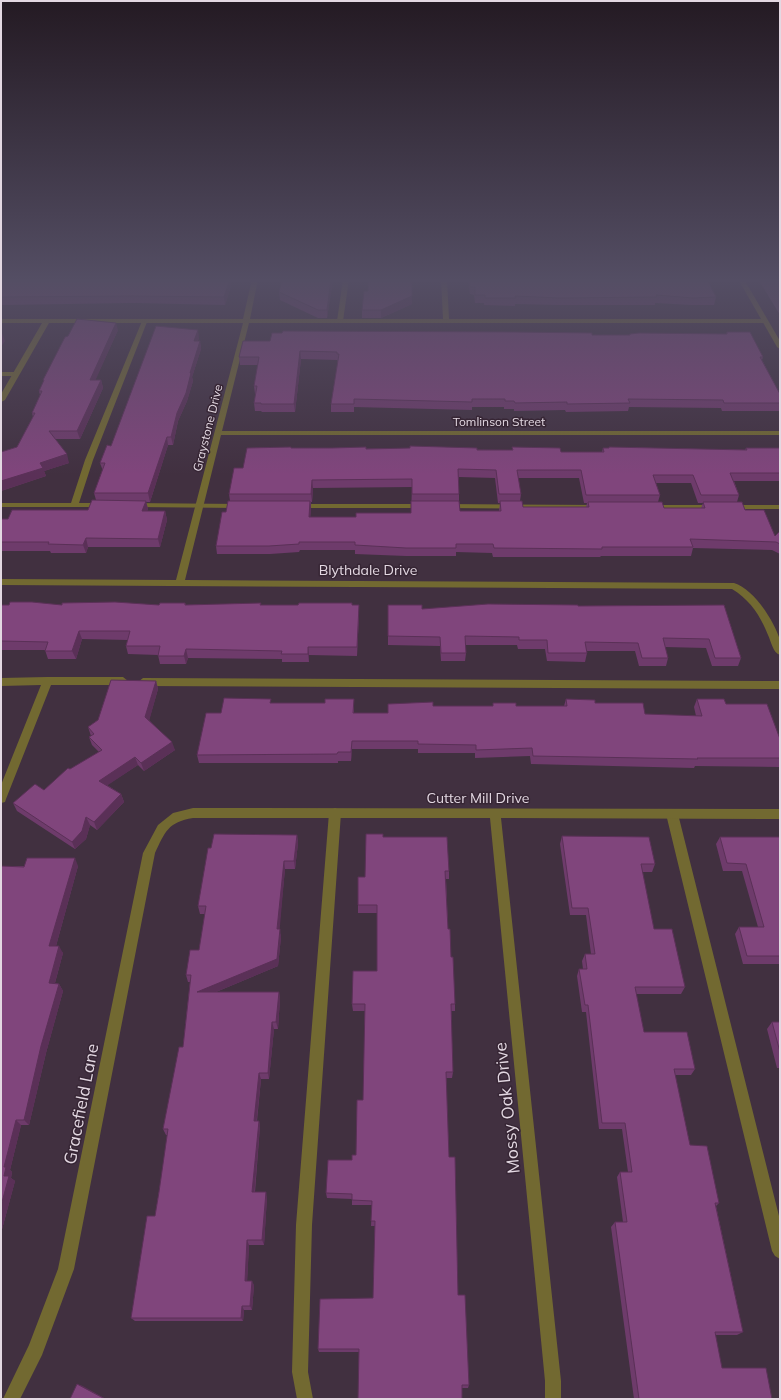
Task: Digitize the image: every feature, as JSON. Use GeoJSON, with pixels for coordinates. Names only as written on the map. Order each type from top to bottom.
{"type":"FeatureCollection","features":[{"type":"Feature","properties":{"kind":"street"},"geometry":{"type":"LineString","coordinates":[[1,400],[33,344]]}},
{"type":"Feature","properties":{"kind":"street"},"geometry":{"type":"LineString","coordinates":[[74,504],[135,344]]}},
{"type":"Feature","properties":{"kind":"street","name":"Graystone Drive"},"geometry":{"type":"LineString","coordinates":[[180,582],[240,344]]}},
{"type":"Feature","properties":{"kind":"street"},"geometry":{"type":"LineString","coordinates":[[1,374],[16,374]]}},
{"type":"Feature","properties":{"kind":"street","name":"Tomlinson Street"},"geometry":{"type":"LineString","coordinates":[[218,433],[780,433]]}},
{"type":"Feature","properties":{"kind":"street"},"geometry":{"type":"LineString","coordinates":[[1,505],[111,505]]}},
{"type":"Feature","properties":{"kind":"street"},"geometry":{"type":"LineString","coordinates":[[126,505],[247,506]]}},
{"type":"Feature","properties":{"kind":"street"},"geometry":{"type":"LineString","coordinates":[[287,506],[612,507]]}},
{"type":"Feature","properties":{"kind":"street"},"geometry":{"type":"LineString","coordinates":[[644,507],[780,507]]}},
{"type":"Feature","properties":{"kind":"street","name":"Blythdale Drive"},"geometry":{"type":"LineString","coordinates":[[1,582],[734,586],[746,593],[756,604],[764,616],[780,652]]}},
{"type":"Feature","properties":{"kind":"street"},"geometry":{"type":"LineString","coordinates":[[1,798],[47,681]]}},
{"type":"Feature","properties":{"kind":"street"},"geometry":{"type":"LineString","coordinates":[[1,682],[780,685]]}},
{"type":"Feature","properties":{"kind":"street","name":"Cutter Mill Drive"},"geometry":{"type":"LineString","coordinates":[[177,816],[193,813],[780,814]]}},
{"type":"Feature","properties":{"kind":"street"},"geometry":{"type":"LineString","coordinates":[[306,1399],[300,1372],[304,1225],[335,813]]}},
{"type":"Feature","properties":{"kind":"street","name":"Mossy Oak Drive"},"geometry":{"type":"LineString","coordinates":[[495,813],[553,1382],[553,1399]]}},
{"type":"Feature","properties":{"kind":"street"},"geometry":{"type":"LineString","coordinates":[[672,814],[780,1251]]}},
{"type":"Feature","properties":{"kind":"street","name":"Gracefield Lane"},"geometry":{"type":"LineString","coordinates":[[12,1399],[36,1348],[66,1269],[150,853],[162,828],[177,816]]}},
{"type":"Feature","properties":{"kind":"building"},"geometry":{"type":"Polygon","coordinates":[[[61,344],[106,344],[90,380],[101,380],[77,431],[49,431],[67,454],[40,463],[43,468],[1,481],[1,452],[17,447],[35,413],[32,413],[42,391],[39,391],[61,344]]]}},
{"type":"Feature","properties":{"kind":"building"},"geometry":{"type":"Polygon","coordinates":[[[149,344],[199,344],[190,373],[186,393],[177,413],[171,437],[167,437],[148,493],[94,493],[105,463],[100,463],[107,445],[111,446],[149,344]]]}},
{"type":"Feature","properties":{"kind":"building"},"geometry":{"type":"Polygon","coordinates":[[[242,344],[756,344],[763,357],[760,357],[780,394],[780,403],[724,403],[723,400],[628,399],[630,403],[567,404],[567,402],[515,403],[514,401],[505,401],[505,399],[472,399],[472,402],[354,399],[354,404],[331,404],[339,354],[337,354],[337,352],[300,351],[294,404],[261,404],[254,403],[257,386],[254,386],[259,357],[239,357],[242,344]]]}},
{"type":"Feature","properties":{"kind":"building"},"geometry":{"type":"Polygon","coordinates":[[[410,446],[477,448],[477,450],[513,450],[512,447],[560,448],[561,452],[604,452],[603,448],[609,447],[747,450],[746,448],[780,448],[780,473],[730,473],[739,495],[701,495],[693,475],[653,475],[660,495],[586,495],[581,470],[517,470],[521,494],[499,494],[496,470],[458,469],[459,494],[412,494],[412,479],[312,480],[311,494],[229,494],[234,468],[243,468],[247,448],[366,447],[366,449],[410,448],[410,446]]]}},
{"type":"Feature","properties":{"kind":"building"},"geometry":{"type":"Polygon","coordinates":[[[92,500],[146,501],[142,511],[165,511],[158,539],[86,538],[83,545],[48,544],[49,542],[1,542],[1,519],[8,519],[12,510],[88,510],[92,500]]]}},
{"type":"Feature","properties":{"kind":"building"},"geometry":{"type":"Polygon","coordinates":[[[228,501],[310,501],[309,517],[356,517],[356,513],[411,513],[411,501],[459,501],[460,511],[501,511],[500,501],[522,501],[523,507],[589,507],[588,502],[662,502],[664,508],[705,508],[703,502],[742,502],[745,510],[764,510],[775,536],[780,531],[780,544],[776,542],[690,539],[693,547],[602,547],[602,549],[494,548],[493,544],[456,544],[456,548],[406,548],[355,545],[355,542],[299,542],[299,544],[269,546],[216,546],[222,512],[226,512],[228,501]]]}},
{"type":"Feature","properties":{"kind":"building"},"geometry":{"type":"Polygon","coordinates":[[[10,602],[32,602],[62,605],[62,603],[115,602],[159,605],[160,603],[185,603],[185,605],[261,603],[260,605],[298,605],[299,603],[352,603],[352,605],[359,605],[357,647],[308,647],[308,654],[281,654],[282,651],[186,649],[184,656],[158,656],[160,646],[126,646],[130,631],[79,631],[72,651],[45,651],[48,642],[1,641],[1,605],[9,605],[10,602]]]}},
{"type":"Feature","properties":{"kind":"building"},"geometry":{"type":"Polygon","coordinates":[[[488,604],[578,606],[724,605],[741,658],[715,658],[709,639],[663,638],[668,658],[642,658],[638,643],[585,642],[587,653],[548,653],[547,640],[519,640],[519,637],[465,636],[466,653],[441,653],[440,637],[388,636],[388,605],[422,605],[422,609],[488,604]]]}},
{"type":"Feature","properties":{"kind":"building"},"geometry":{"type":"Polygon","coordinates":[[[111,680],[156,681],[145,717],[172,742],[141,763],[135,757],[99,781],[121,794],[94,822],[86,817],[82,831],[72,842],[13,803],[35,784],[44,790],[68,768],[70,769],[102,750],[89,737],[94,734],[88,727],[98,720],[111,680]]]}},
{"type":"Feature","properties":{"kind":"building"},"geometry":{"type":"Polygon","coordinates":[[[224,698],[271,699],[270,703],[325,703],[325,699],[354,699],[353,713],[388,713],[388,704],[433,702],[433,706],[493,706],[493,703],[516,703],[516,706],[567,706],[566,699],[595,700],[595,703],[643,703],[645,714],[702,716],[697,699],[724,699],[726,704],[767,704],[780,739],[780,758],[697,758],[698,759],[533,756],[532,748],[476,750],[476,745],[418,744],[418,741],[352,741],[351,752],[338,752],[337,754],[197,755],[206,713],[221,713],[224,698]]]}},
{"type":"Feature","properties":{"kind":"building"},"geometry":{"type":"Polygon","coordinates":[[[214,834],[297,835],[294,861],[284,861],[277,929],[280,929],[277,959],[197,992],[279,992],[276,1022],[272,1022],[268,1073],[259,1073],[254,1121],[259,1121],[252,1192],[266,1192],[262,1240],[247,1240],[245,1281],[252,1281],[250,1306],[242,1306],[241,1318],[131,1318],[147,1216],[155,1216],[168,1129],[163,1129],[179,1047],[183,1047],[191,975],[186,975],[190,950],[199,950],[206,906],[198,906],[208,848],[211,848],[214,834]]]}},
{"type":"Feature","properties":{"kind":"building"},"geometry":{"type":"Polygon","coordinates":[[[366,834],[383,834],[383,837],[447,837],[449,871],[445,871],[448,929],[450,929],[451,957],[453,957],[455,1004],[451,1004],[453,1072],[446,1072],[449,1157],[455,1157],[458,1295],[465,1295],[469,1385],[462,1385],[462,1399],[358,1399],[359,1349],[318,1349],[320,1299],[373,1298],[375,1221],[371,1221],[372,1201],[352,1200],[352,1194],[326,1193],[328,1160],[352,1160],[352,1155],[356,1155],[357,1100],[363,1100],[365,1004],[352,1004],[353,971],[377,971],[377,905],[358,905],[358,877],[365,877],[366,834]]]}},
{"type":"Feature","properties":{"kind":"building"},"geometry":{"type":"Polygon","coordinates":[[[562,836],[649,837],[655,864],[641,864],[654,929],[672,929],[685,987],[635,987],[644,1032],[687,1032],[695,1069],[674,1069],[690,1145],[707,1146],[719,1203],[715,1203],[743,1332],[715,1332],[722,1368],[766,1368],[772,1399],[639,1399],[615,1222],[627,1222],[620,1172],[632,1172],[625,1123],[602,1123],[588,1005],[585,1005],[579,969],[587,969],[585,954],[595,954],[588,908],[572,908],[562,836]]]}},
{"type":"Feature","properties":{"kind":"building"},"geometry":{"type":"Polygon","coordinates":[[[720,837],[780,837],[780,956],[747,956],[739,927],[764,927],[746,864],[727,863],[720,837]]]}},
{"type":"Feature","properties":{"kind":"building"},"geometry":{"type":"Polygon","coordinates":[[[27,858],[75,858],[49,946],[59,946],[49,983],[59,984],[41,1046],[24,1120],[16,1120],[4,1167],[6,1167],[4,1176],[9,1176],[1,1206],[1,866],[24,867],[27,858]]]}},
{"type":"Feature","properties":{"kind":"building"},"geometry":{"type":"Polygon","coordinates":[[[772,1022],[780,1022],[780,1052],[772,1022]]]}},
{"type":"Feature","properties":{"kind":"building"},"geometry":{"type":"Polygon","coordinates":[[[77,1384],[105,1399],[70,1399],[77,1384]]]}}]}
